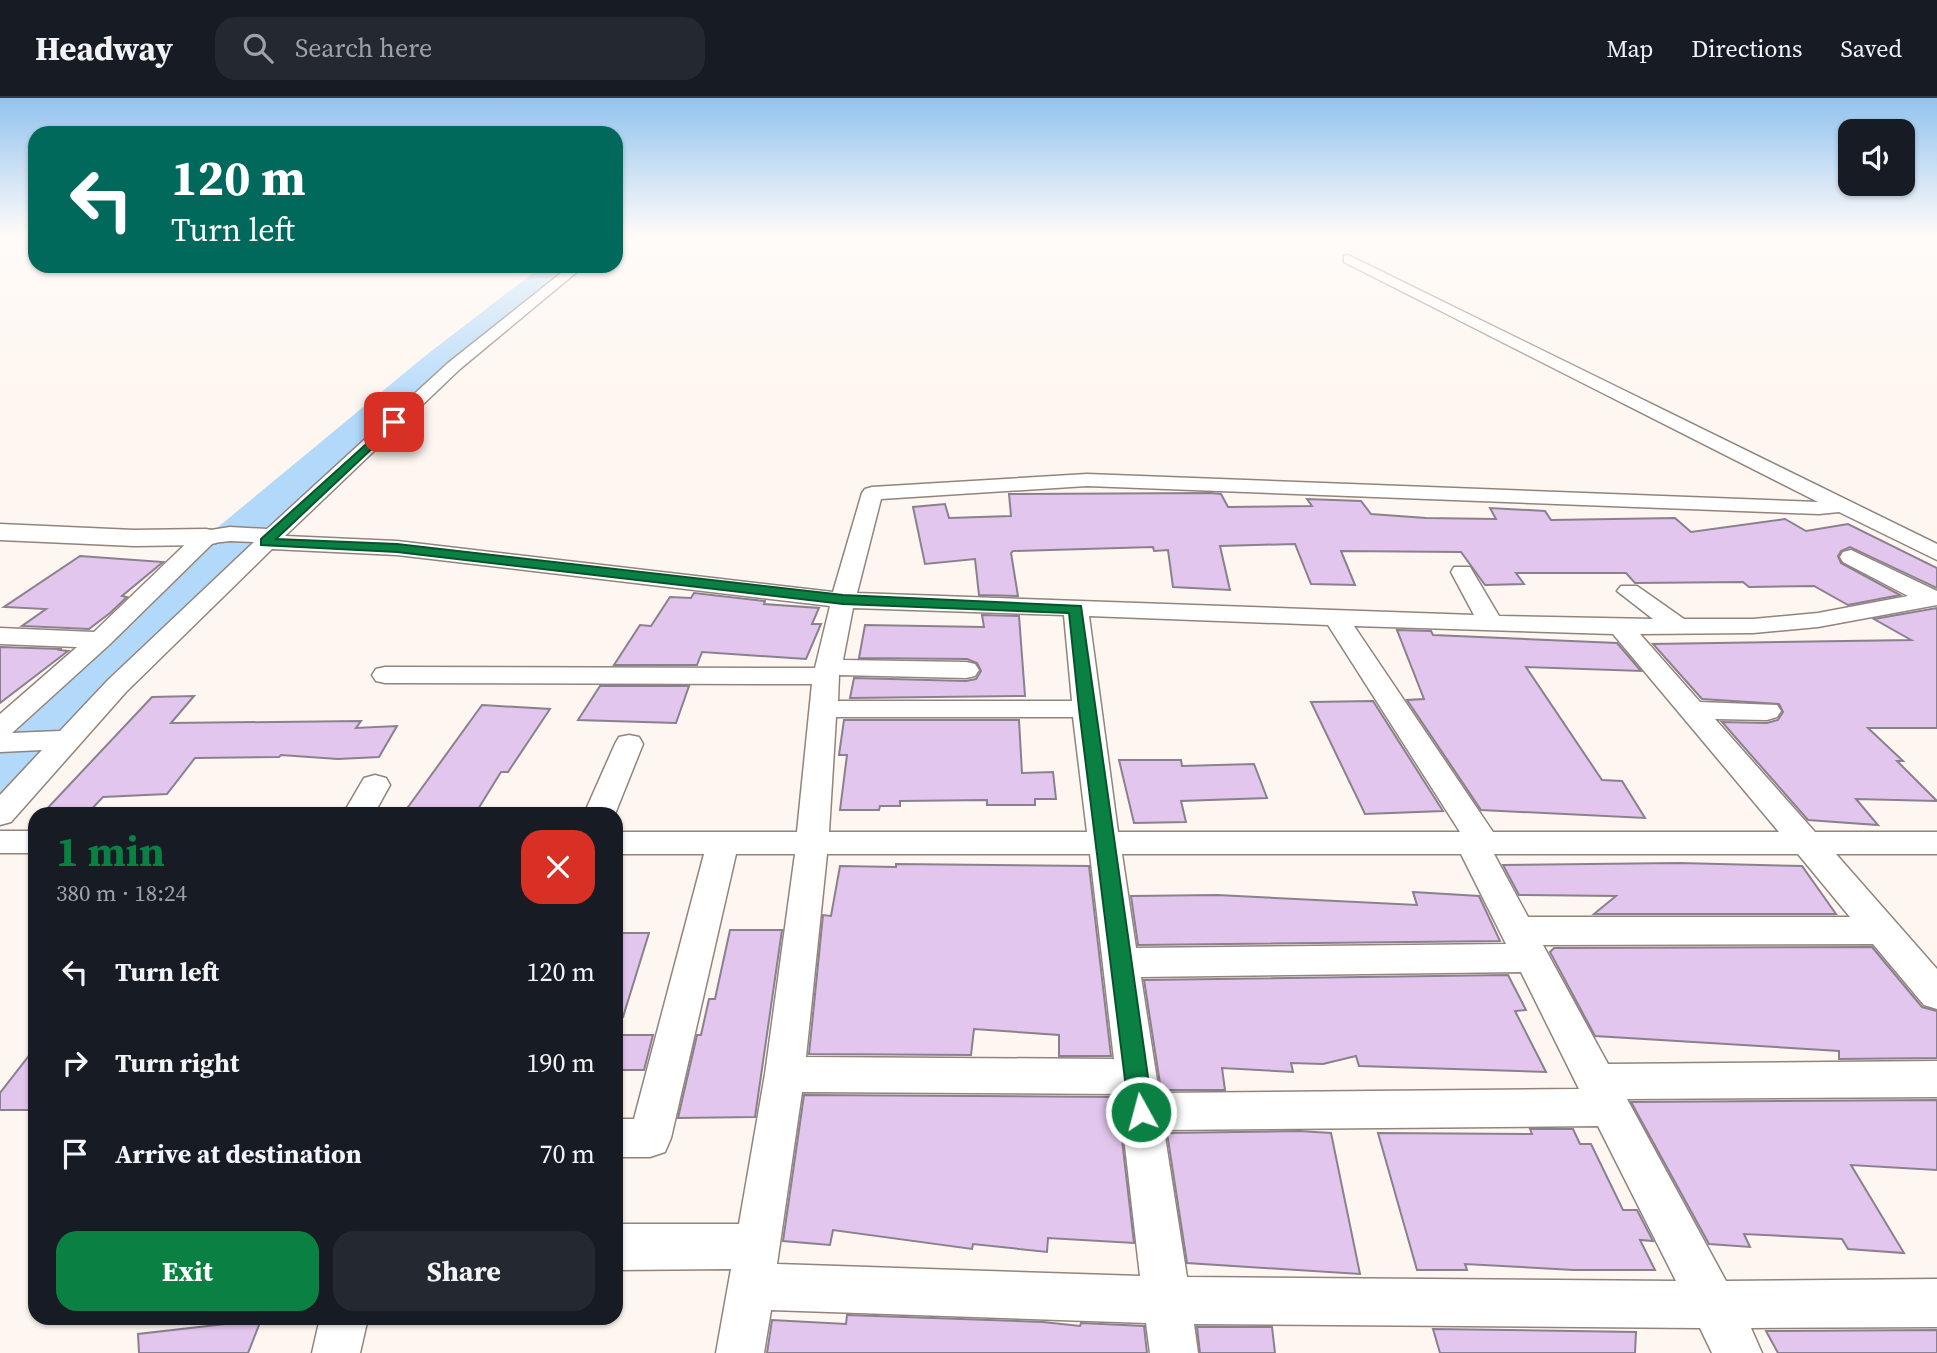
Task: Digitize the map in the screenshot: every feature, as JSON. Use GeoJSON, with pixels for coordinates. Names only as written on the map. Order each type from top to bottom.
{"type":"FeatureCollection","features":[{"type":"Feature","properties":{"kind":"street"},"geometry":{"type":"LineString","coordinates":[[0,814],[56,740],[265,537],[454,366],[544,294]]}},
{"type":"Feature","properties":{"kind":"street"},"geometry":{"type":"LineString","coordinates":[[1417,294],[1937,553]]}},
{"type":"Feature","properties":{"kind":"street"},"geometry":{"type":"LineString","coordinates":[[740,1353],[785,1074],[812,844],[827,671],[872,493],[1087,481],[1792,507],[1841,506]]}},
{"type":"Feature","properties":{"kind":"street"},"geometry":{"type":"LineString","coordinates":[[0,532],[134,538],[218,535],[265,537],[397,548],[843,600],[1336,618],[1620,627],[1753,626],[1818,620],[1934,598]]}},
{"type":"Feature","properties":{"kind":"street"},"geometry":{"type":"LineString","coordinates":[[4,738],[100,640],[218,535]]}},
{"type":"Feature","properties":{"kind":"street"},"geometry":{"type":"LineString","coordinates":[[1851,557],[1934,598]]}},
{"type":"Feature","properties":{"kind":"street"},"geometry":{"type":"LineString","coordinates":[[1462,572],[1491,623]]}},
{"type":"Feature","properties":{"kind":"street"},"geometry":{"type":"LineString","coordinates":[[1629,591],[1678,626]]}},
{"type":"Feature","properties":{"kind":"street"},"geometry":{"type":"LineString","coordinates":[[1076,609],[1086,709],[1174,1353]]}},
{"type":"Feature","properties":{"kind":"street"},"geometry":{"type":"LineString","coordinates":[[1336,618],[1477,842],[1525,944],[1738,1353]]}},
{"type":"Feature","properties":{"kind":"street"},"geometry":{"type":"LineString","coordinates":[[1620,627],[1937,994]]}},
{"type":"Feature","properties":{"kind":"street"},"geometry":{"type":"LineString","coordinates":[[0,635],[100,640]]}},
{"type":"Feature","properties":{"kind":"street"},"geometry":{"type":"LineString","coordinates":[[386,675],[966,670]]}},
{"type":"Feature","properties":{"kind":"street"},"geometry":{"type":"LineString","coordinates":[[823,709],[1086,709]]}},
{"type":"Feature","properties":{"kind":"street"},"geometry":{"type":"LineString","coordinates":[[1694,710],[1768,711]]}},
{"type":"Feature","properties":{"kind":"street"},"geometry":{"type":"LineString","coordinates":[[4,738],[56,740]]}},
{"type":"Feature","properties":{"kind":"street"},"geometry":{"type":"LineString","coordinates":[[602,807],[629,744]]}},
{"type":"Feature","properties":{"kind":"street"},"geometry":{"type":"LineString","coordinates":[[362,807],[375,785]]}},
{"type":"Feature","properties":{"kind":"street"},"geometry":{"type":"LineString","coordinates":[[0,842],[28,842]]}},
{"type":"Feature","properties":{"kind":"street"},"geometry":{"type":"LineString","coordinates":[[623,843],[1937,843]]}},
{"type":"Feature","properties":{"kind":"street"},"geometry":{"type":"LineString","coordinates":[[623,1138],[650,1138],[723,843]]}},
{"type":"Feature","properties":{"kind":"street"},"geometry":{"type":"LineString","coordinates":[[1121,963],[1881,930]]}},
{"type":"Feature","properties":{"kind":"street"},"geometry":{"type":"LineString","coordinates":[[785,1074],[1139,1095],[1603,1095],[1937,1079]]}},
{"type":"Feature","properties":{"kind":"street"},"geometry":{"type":"LineString","coordinates":[[623,1248],[754,1266],[1166,1300],[1713,1305],[1937,1303]]}},
{"type":"Feature","properties":{"kind":"street"},"geometry":{"type":"LineString","coordinates":[[336,1353],[342,1325]]}},
{"type":"Feature","properties":{"kind":"building"},"geometry":{"type":"Polygon","coordinates":[[[1009,494],[1221,494],[1228,507],[1312,506],[1307,499],[1361,501],[1371,514],[1426,518],[1496,519],[1490,508],[1545,511],[1551,520],[1675,518],[1691,532],[1785,519],[1806,531],[1848,524],[1937,568],[1937,588],[1850,547],[1841,551],[1838,556],[1841,563],[1900,595],[1848,605],[1814,586],[1749,587],[1743,582],[1635,583],[1626,573],[1516,573],[1524,584],[1485,585],[1461,552],[1341,551],[1355,585],[1311,584],[1295,544],[1220,546],[1230,590],[1173,587],[1168,550],[1154,551],[1153,547],[1013,551],[1011,553],[1018,596],[979,595],[975,559],[925,564],[913,507],[945,504],[949,518],[1011,516],[1009,494]]]}},
{"type":"Feature","properties":{"kind":"building"},"geometry":{"type":"Polygon","coordinates":[[[80,556],[163,562],[122,596],[127,597],[89,629],[22,626],[46,609],[4,607],[80,556]]]}},
{"type":"Feature","properties":{"kind":"building"},"geometry":{"type":"Polygon","coordinates":[[[694,593],[765,601],[764,604],[819,608],[812,624],[821,624],[806,659],[702,652],[697,665],[614,665],[640,625],[651,626],[670,597],[691,598],[694,593]]]}},
{"type":"Feature","properties":{"kind":"building"},"geometry":{"type":"Polygon","coordinates":[[[1937,608],[1937,728],[1868,728],[1903,761],[1897,761],[1937,801],[1856,799],[1878,825],[1808,820],[1722,722],[1767,723],[1778,720],[1783,712],[1779,704],[1702,699],[1653,644],[1911,640],[1874,619],[1937,608]]]}},
{"type":"Feature","properties":{"kind":"building"},"geometry":{"type":"Polygon","coordinates":[[[982,615],[1019,616],[1025,696],[850,698],[854,678],[966,681],[976,679],[981,671],[977,663],[967,659],[859,658],[865,625],[984,627],[982,615]]]}},
{"type":"Feature","properties":{"kind":"building"},"geometry":{"type":"Polygon","coordinates":[[[1397,630],[1431,631],[1433,635],[1617,643],[1641,671],[1526,667],[1602,780],[1622,781],[1645,818],[1481,810],[1407,700],[1424,699],[1397,630]]]}},
{"type":"Feature","properties":{"kind":"building"},"geometry":{"type":"Polygon","coordinates":[[[0,647],[62,649],[60,650],[68,651],[0,703],[0,647]]]}},
{"type":"Feature","properties":{"kind":"building"},"geometry":{"type":"Polygon","coordinates":[[[600,686],[689,686],[676,723],[578,720],[600,686]]]}},
{"type":"Feature","properties":{"kind":"building"},"geometry":{"type":"Polygon","coordinates":[[[194,696],[171,723],[361,721],[356,728],[397,726],[379,757],[338,759],[281,755],[195,758],[167,794],[103,797],[94,807],[49,807],[152,697],[194,696]]]}},
{"type":"Feature","properties":{"kind":"building"},"geometry":{"type":"Polygon","coordinates":[[[1373,701],[1443,811],[1365,814],[1311,702],[1373,701]]]}},
{"type":"Feature","properties":{"kind":"building"},"geometry":{"type":"Polygon","coordinates":[[[482,705],[550,709],[508,772],[501,772],[479,807],[408,807],[482,705]]]}},
{"type":"Feature","properties":{"kind":"building"},"geometry":{"type":"Polygon","coordinates":[[[844,720],[1019,720],[1022,773],[1053,772],[1056,799],[1035,799],[1035,805],[987,805],[987,800],[900,801],[900,806],[880,806],[879,810],[840,810],[847,755],[839,755],[844,720]]]}},
{"type":"Feature","properties":{"kind":"building"},"geometry":{"type":"Polygon","coordinates":[[[1119,760],[1181,760],[1182,766],[1254,764],[1267,798],[1181,801],[1186,822],[1134,823],[1119,760]]]}},
{"type":"Feature","properties":{"kind":"building"},"geometry":{"type":"Polygon","coordinates":[[[1679,863],[1802,866],[1836,914],[1594,914],[1616,896],[1519,895],[1503,865],[1679,863]]]}},
{"type":"Feature","properties":{"kind":"building"},"geometry":{"type":"Polygon","coordinates":[[[896,864],[1089,866],[1111,1056],[1059,1056],[1059,1035],[974,1029],[971,1055],[809,1054],[823,915],[831,916],[840,866],[896,867],[896,864]]]}},
{"type":"Feature","properties":{"kind":"building"},"geometry":{"type":"Polygon","coordinates":[[[1413,892],[1479,896],[1500,941],[1138,945],[1131,896],[1217,895],[1417,905],[1413,892]]]}},
{"type":"Feature","properties":{"kind":"building"},"geometry":{"type":"Polygon","coordinates":[[[730,930],[782,930],[755,1117],[678,1118],[697,1035],[701,1035],[709,999],[715,999],[730,930]]]}},
{"type":"Feature","properties":{"kind":"building"},"geometry":{"type":"Polygon","coordinates":[[[623,933],[649,933],[623,1017],[623,933]]]}},
{"type":"Feature","properties":{"kind":"building"},"geometry":{"type":"Polygon","coordinates":[[[1872,947],[1922,1007],[1937,1011],[1937,1058],[1839,1059],[1839,1051],[1595,1036],[1550,952],[1554,948],[1872,947]]]}},
{"type":"Feature","properties":{"kind":"building"},"geometry":{"type":"Polygon","coordinates":[[[1508,975],[1526,1010],[1515,1011],[1546,1072],[1359,1066],[1356,1056],[1323,1064],[1291,1063],[1293,1072],[1222,1068],[1225,1090],[1161,1090],[1144,980],[1508,975]]]}},
{"type":"Feature","properties":{"kind":"building"},"geometry":{"type":"Polygon","coordinates":[[[623,1035],[653,1035],[644,1070],[623,1070],[623,1035]]]}},
{"type":"Feature","properties":{"kind":"building"},"geometry":{"type":"Polygon","coordinates":[[[28,1057],[28,1110],[0,1110],[0,1093],[28,1057]]]}},
{"type":"Feature","properties":{"kind":"building"},"geometry":{"type":"Polygon","coordinates":[[[804,1095],[1117,1097],[1134,1243],[1048,1238],[1047,1252],[973,1244],[972,1249],[833,1230],[830,1245],[783,1241],[804,1095]]]}},
{"type":"Feature","properties":{"kind":"building"},"geometry":{"type":"Polygon","coordinates":[[[1937,1100],[1937,1170],[1851,1165],[1904,1253],[1848,1249],[1842,1239],[1744,1234],[1750,1247],[1709,1244],[1631,1102],[1937,1100]]]}},
{"type":"Feature","properties":{"kind":"building"},"geometry":{"type":"Polygon","coordinates":[[[1530,1129],[1573,1129],[1580,1144],[1591,1144],[1623,1210],[1637,1210],[1653,1241],[1640,1240],[1655,1270],[1574,1270],[1465,1264],[1467,1270],[1417,1270],[1378,1133],[1532,1134],[1530,1129]]]}},
{"type":"Feature","properties":{"kind":"building"},"geometry":{"type":"Polygon","coordinates":[[[1167,1133],[1331,1133],[1360,1274],[1187,1263],[1167,1133]]]}},
{"type":"Feature","properties":{"kind":"building"},"geometry":{"type":"Polygon","coordinates":[[[847,1315],[1043,1322],[1080,1326],[1081,1323],[1144,1326],[1147,1353],[767,1353],[772,1320],[846,1324],[847,1315]]]}},
{"type":"Feature","properties":{"kind":"building"},"geometry":{"type":"Polygon","coordinates":[[[217,1325],[259,1325],[248,1353],[139,1353],[138,1334],[217,1325]]]}},
{"type":"Feature","properties":{"kind":"building"},"geometry":{"type":"Polygon","coordinates":[[[1197,1327],[1272,1327],[1275,1353],[1200,1353],[1197,1327]]]}},
{"type":"Feature","properties":{"kind":"building"},"geometry":{"type":"Polygon","coordinates":[[[1433,1329],[1636,1332],[1635,1353],[1440,1353],[1433,1329]]]}},
{"type":"Feature","properties":{"kind":"building"},"geometry":{"type":"Polygon","coordinates":[[[1937,1330],[1937,1353],[1778,1353],[1766,1331],[1937,1330]]]}},
{"type":"Feature","properties":{"kind":"waterway"},"geometry":{"type":"LineString","coordinates":[[0,771],[230,543],[438,364],[526,294]]}},
{"type":"Feature","properties":{"kind":"route"},"geometry":{"type":"LineString","coordinates":[[394,422],[266,542],[397,548],[843,600],[1076,609],[1086,709],[1141,1112]]}}]}
